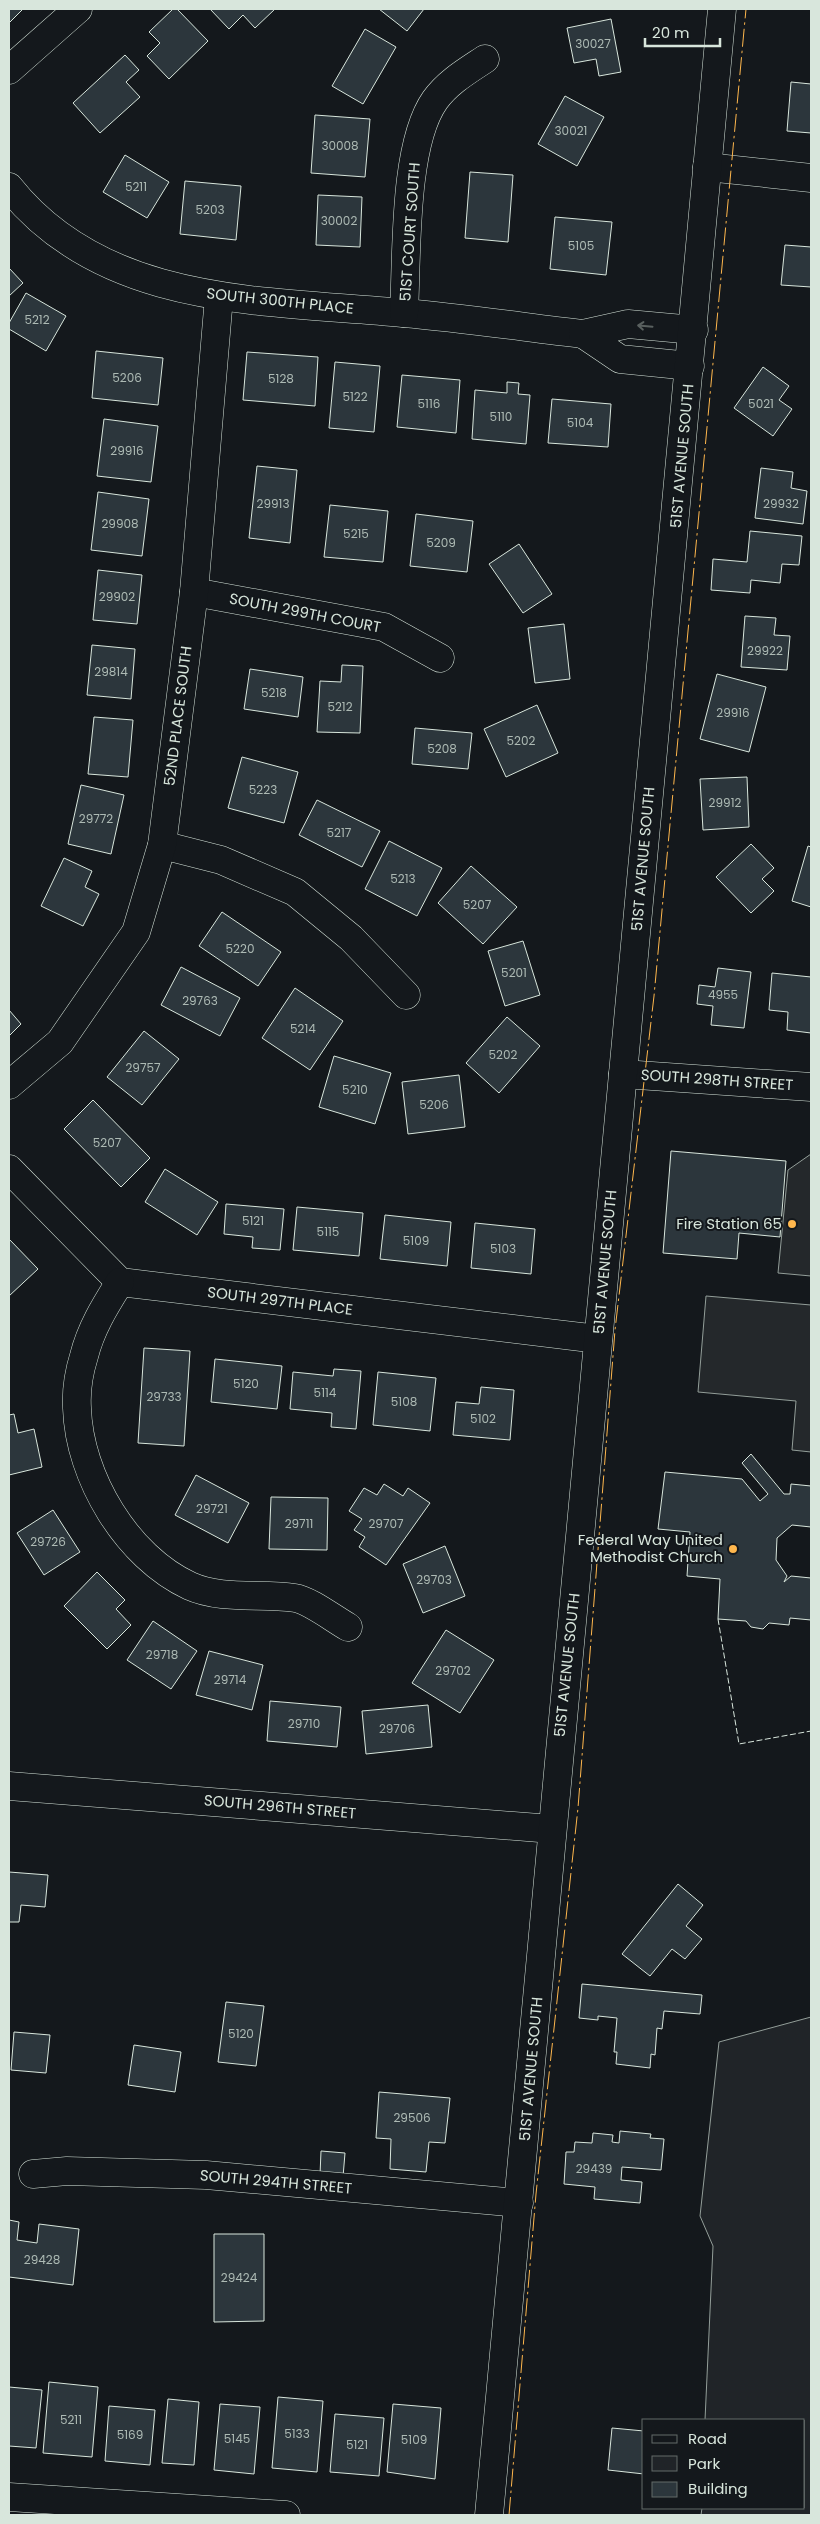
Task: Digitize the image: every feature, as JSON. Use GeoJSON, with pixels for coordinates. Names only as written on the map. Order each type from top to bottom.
{"type":"FeatureCollection","features":[{"type":"Feature","properties":{"kind":"street"},"geometry":{"type":"LineString","coordinates":[[9,70],[78,9]]}},
{"type":"Feature","properties":{"kind":"street","name":"51ST AVENUE SOUTH"},"geometry":{"type":"LineString","coordinates":[[488,2515],[519,2204],[552,1829],[694,330],[722,9]]}},
{"type":"Feature","properties":{"kind":"street","name":"51ST COURT SOUTH"},"geometry":{"type":"LineString","coordinates":[[404,313],[410,194],[421,130],[440,95],[455,80],[485,58]]}},
{"type":"Feature","properties":{"kind":"street"},"geometry":{"type":"LineString","coordinates":[[708,167],[811,178]]}},
{"type":"Feature","properties":{"kind":"street","name":"SOUTH 300TH PLACE"},"geometry":{"type":"LineString","coordinates":[[9,187],[44,224],[70,242],[100,259],[138,276],[176,289],[220,297],[404,313],[583,334],[628,324],[694,330]]}},
{"type":"Feature","properties":{"kind":"street","name":"52ND PLACE SOUTH"},"geometry":{"type":"LineString","coordinates":[[9,1084],[60,1042],[136,932],[162,845],[194,592],[220,297]]}},
{"type":"Feature","properties":{"kind":"street","name":"SOUTH 300TH PLACE"},"geometry":{"type":"LineString","coordinates":[[583,334],[620,359],[690,366]]}},
{"type":"Feature","properties":{"kind":"street","name":"SOUTH 299TH COURT"},"geometry":{"type":"LineString","coordinates":[[194,592],[384,627],[440,658]]}},
{"type":"Feature","properties":{"kind":"street"},"geometry":{"type":"LineString","coordinates":[[162,845],[221,860],[295,892],[351,938],[406,995]]}},
{"type":"Feature","properties":{"kind":"street","name":"SOUTH 298TH STREET"},"geometry":{"type":"LineString","coordinates":[[623,1074],[811,1087]]}},
{"type":"Feature","properties":{"kind":"street"},"geometry":{"type":"LineString","coordinates":[[9,1168],[120,1282],[98,1317],[90,1335],[82,1366],[77,1408],[84,1452],[103,1497],[116,1518],[148,1557],[170,1575],[192,1587],[213,1592],[297,1598],[348,1627]]}},
{"type":"Feature","properties":{"kind":"street","name":"SOUTH 297TH PLACE"},"geometry":{"type":"LineString","coordinates":[[120,1282],[598,1339]]}},
{"type":"Feature","properties":{"kind":"street","name":"SOUTH 296TH STREET"},"geometry":{"type":"LineString","coordinates":[[9,1786],[552,1829]]}},
{"type":"Feature","properties":{"kind":"street","name":"SOUTH 294TH STREET"},"geometry":{"type":"LineString","coordinates":[[33,2174],[102,2171],[206,2175],[519,2204]]}},
{"type":"Feature","properties":{"kind":"street"},"geometry":{"type":"LineString","coordinates":[[9,2497],[286,2515]]}},
{"type":"Feature","properties":{"kind":"green space"},"geometry":{"type":"Polygon","coordinates":[[[811,2017],[811,2515],[701,2515],[702,2509],[805,2509],[805,2419],[705,2419],[713,2246],[700,2216],[719,2042],[811,2017]]]}},
{"type":"Feature","properties":{"kind":"shaded area"},"geometry":{"type":"Polygon","coordinates":[[[811,1154],[811,1276],[778,1273],[788,1170],[811,1154]]]}},
{"type":"Feature","properties":{"kind":"shaded area"},"geometry":{"type":"Polygon","coordinates":[[[706,1296],[811,1305],[811,1452],[792,1450],[796,1401],[698,1392],[706,1296]]]}},
{"type":"Feature","properties":{"kind":"building"},"geometry":{"type":"Polygon","coordinates":[[[9,9],[23,9],[9,23],[9,9]]]}},
{"type":"Feature","properties":{"kind":"building"},"geometry":{"type":"Polygon","coordinates":[[[173,9],[177,9],[208,41],[169,79],[147,56],[160,43],[149,32],[173,9]]]}},
{"type":"Feature","properties":{"kind":"building"},"geometry":{"type":"Polygon","coordinates":[[[210,9],[275,9],[255,28],[243,15],[229,29],[210,9]]]}},
{"type":"Feature","properties":{"kind":"building"},"geometry":{"type":"Polygon","coordinates":[[[379,9],[424,9],[407,31],[379,9]]]}},
{"type":"Feature","properties":{"kind":"building"},"geometry":{"type":"Polygon","coordinates":[[[611,19],[621,72],[599,76],[596,59],[574,63],[567,28],[611,19]]]}},
{"type":"Feature","properties":{"kind":"building"},"geometry":{"type":"Polygon","coordinates":[[[365,29],[396,47],[363,104],[332,86],[365,29]]]}},
{"type":"Feature","properties":{"kind":"building"},"geometry":{"type":"Polygon","coordinates":[[[125,55],[139,70],[126,82],[140,97],[100,133],[73,103],[125,55]]]}},
{"type":"Feature","properties":{"kind":"building"},"geometry":{"type":"Polygon","coordinates":[[[791,82],[811,84],[811,133],[787,131],[791,82]]]}},
{"type":"Feature","properties":{"kind":"building"},"geometry":{"type":"Polygon","coordinates":[[[565,96],[604,117],[577,166],[538,144],[565,96]]]}},
{"type":"Feature","properties":{"kind":"building"},"geometry":{"type":"Polygon","coordinates":[[[315,115],[370,119],[365,177],[311,173],[315,115]]]}},
{"type":"Feature","properties":{"kind":"building"},"geometry":{"type":"Polygon","coordinates":[[[125,155],[169,182],[147,218],[103,192],[125,155]]]}},
{"type":"Feature","properties":{"kind":"building"},"geometry":{"type":"Polygon","coordinates":[[[470,172],[513,175],[508,242],[465,238],[470,172]]]}},
{"type":"Feature","properties":{"kind":"building"},"geometry":{"type":"Polygon","coordinates":[[[185,181],[241,186],[236,240],[180,234],[185,181]]]}},
{"type":"Feature","properties":{"kind":"building"},"geometry":{"type":"Polygon","coordinates":[[[318,195],[362,197],[360,247],[316,245],[318,195]]]}},
{"type":"Feature","properties":{"kind":"building"},"geometry":{"type":"Polygon","coordinates":[[[555,217],[612,222],[606,275],[550,269],[555,217]]]}},
{"type":"Feature","properties":{"kind":"building"},"geometry":{"type":"Polygon","coordinates":[[[785,245],[811,247],[811,287],[781,285],[785,245]]]}},
{"type":"Feature","properties":{"kind":"building"},"geometry":{"type":"Polygon","coordinates":[[[9,268],[23,283],[9,296],[9,268]]]}},
{"type":"Feature","properties":{"kind":"building"},"geometry":{"type":"Polygon","coordinates":[[[26,293],[66,316],[46,351],[9,329],[9,323],[26,293]]]}},
{"type":"Feature","properties":{"kind":"building"},"geometry":{"type":"Polygon","coordinates":[[[96,351],[163,358],[158,405],[92,398],[96,351]]]}},
{"type":"Feature","properties":{"kind":"building"},"geometry":{"type":"Polygon","coordinates":[[[247,352],[318,357],[315,406],[243,400],[247,352]]]}},
{"type":"Feature","properties":{"kind":"building"},"geometry":{"type":"Polygon","coordinates":[[[335,362],[380,366],[374,432],[329,428],[335,362]]]}},
{"type":"Feature","properties":{"kind":"building"},"geometry":{"type":"Polygon","coordinates":[[[763,367],[789,386],[779,400],[792,409],[773,436],[734,408],[763,367]]]}},
{"type":"Feature","properties":{"kind":"building"},"geometry":{"type":"Polygon","coordinates":[[[402,375],[460,380],[456,433],[397,427],[402,375]]]}},
{"type":"Feature","properties":{"kind":"building"},"geometry":{"type":"Polygon","coordinates":[[[507,382],[519,383],[518,394],[530,395],[526,444],[472,439],[475,390],[507,393],[507,382]]]}},
{"type":"Feature","properties":{"kind":"building"},"geometry":{"type":"Polygon","coordinates":[[[552,399],[611,404],[608,447],[548,443],[552,399]]]}},
{"type":"Feature","properties":{"kind":"building"},"geometry":{"type":"Polygon","coordinates":[[[104,419],[158,426],[151,482],[97,476],[104,419]]]}},
{"type":"Feature","properties":{"kind":"building"},"geometry":{"type":"Polygon","coordinates":[[[257,466],[297,470],[290,543],[249,538],[257,466]]]}},
{"type":"Feature","properties":{"kind":"building"},"geometry":{"type":"Polygon","coordinates":[[[761,468],[793,472],[791,488],[807,491],[803,524],[755,518],[761,468]]]}},
{"type":"Feature","properties":{"kind":"building"},"geometry":{"type":"Polygon","coordinates":[[[98,492],[149,499],[142,556],[91,550],[98,492]]]}},
{"type":"Feature","properties":{"kind":"building"},"geometry":{"type":"Polygon","coordinates":[[[330,505],[388,511],[383,562],[324,557],[330,505]]]}},
{"type":"Feature","properties":{"kind":"building"},"geometry":{"type":"Polygon","coordinates":[[[416,514],[473,521],[467,572],[410,566],[416,514]]]}},
{"type":"Feature","properties":{"kind":"building"},"geometry":{"type":"Polygon","coordinates":[[[750,531],[802,536],[799,565],[782,564],[780,583],[751,580],[750,593],[711,590],[713,559],[747,562],[750,531]]]}},
{"type":"Feature","properties":{"kind":"building"},"geometry":{"type":"Polygon","coordinates":[[[519,544],[552,594],[523,613],[489,564],[519,544]]]}},
{"type":"Feature","properties":{"kind":"building"},"geometry":{"type":"Polygon","coordinates":[[[98,570],[142,575],[137,624],[93,620],[98,570]]]}},
{"type":"Feature","properties":{"kind":"building"},"geometry":{"type":"Polygon","coordinates":[[[745,616],[776,618],[774,635],[790,636],[787,670],[741,667],[745,616]]]}},
{"type":"Feature","properties":{"kind":"building"},"geometry":{"type":"Polygon","coordinates":[[[564,624],[570,679],[535,683],[528,628],[564,624]]]}},
{"type":"Feature","properties":{"kind":"building"},"geometry":{"type":"Polygon","coordinates":[[[92,645],[135,649],[131,699],[87,695],[92,645]]]}},
{"type":"Feature","properties":{"kind":"building"},"geometry":{"type":"Polygon","coordinates":[[[342,665],[363,666],[360,733],[317,732],[320,681],[341,682],[342,665]]]}},
{"type":"Feature","properties":{"kind":"building"},"geometry":{"type":"Polygon","coordinates":[[[250,669],[303,677],[298,717],[244,709],[250,669]]]}},
{"type":"Feature","properties":{"kind":"building"},"geometry":{"type":"Polygon","coordinates":[[[717,674],[766,687],[749,752],[700,739],[717,674]]]}},
{"type":"Feature","properties":{"kind":"building"},"geometry":{"type":"Polygon","coordinates":[[[537,705],[558,753],[506,777],[484,729],[537,705]]]}},
{"type":"Feature","properties":{"kind":"building"},"geometry":{"type":"Polygon","coordinates":[[[94,717],[133,720],[128,777],[88,774],[94,717]]]}},
{"type":"Feature","properties":{"kind":"building"},"geometry":{"type":"Polygon","coordinates":[[[415,728],[472,733],[468,769],[412,764],[415,728]]]}},
{"type":"Feature","properties":{"kind":"building"},"geometry":{"type":"Polygon","coordinates":[[[242,757],[298,772],[284,823],[228,808],[242,757]]]}},
{"type":"Feature","properties":{"kind":"building"},"geometry":{"type":"Polygon","coordinates":[[[747,777],[749,827],[703,830],[700,779],[747,777]]]}},
{"type":"Feature","properties":{"kind":"building"},"geometry":{"type":"Polygon","coordinates":[[[81,785],[124,795],[111,854],[68,844],[81,785]]]}},
{"type":"Feature","properties":{"kind":"building"},"geometry":{"type":"Polygon","coordinates":[[[317,800],[380,831],[362,867],[299,835],[317,800]]]}},
{"type":"Feature","properties":{"kind":"building"},"geometry":{"type":"Polygon","coordinates":[[[389,841],[442,868],[417,916],[365,889],[389,841]]]}},
{"type":"Feature","properties":{"kind":"building"},"geometry":{"type":"Polygon","coordinates":[[[751,844],[774,868],[762,879],[774,891],[751,913],[716,877],[751,844]]]}},
{"type":"Feature","properties":{"kind":"building"},"geometry":{"type":"Polygon","coordinates":[[[808,846],[811,847],[811,907],[792,901],[808,846]]]}},
{"type":"Feature","properties":{"kind":"building"},"geometry":{"type":"Polygon","coordinates":[[[64,858],[92,871],[85,887],[99,894],[83,926],[41,906],[64,858]]]}},
{"type":"Feature","properties":{"kind":"building"},"geometry":{"type":"Polygon","coordinates":[[[471,866],[517,907],[483,944],[438,903],[471,866]]]}},
{"type":"Feature","properties":{"kind":"building"},"geometry":{"type":"Polygon","coordinates":[[[222,912],[281,952],[258,986],[199,946],[222,912]]]}},
{"type":"Feature","properties":{"kind":"building"},"geometry":{"type":"Polygon","coordinates":[[[523,941],[540,995],[505,1006],[488,951],[523,941]]]}},
{"type":"Feature","properties":{"kind":"building"},"geometry":{"type":"Polygon","coordinates":[[[181,967],[240,998],[220,1036],[161,1005],[181,967]]]}},
{"type":"Feature","properties":{"kind":"building"},"geometry":{"type":"Polygon","coordinates":[[[718,968],[751,972],[744,1028],[711,1025],[713,1006],[697,1004],[699,985],[715,987],[718,968]]]}},
{"type":"Feature","properties":{"kind":"building"},"geometry":{"type":"Polygon","coordinates":[[[772,973],[811,977],[811,1033],[787,1030],[788,1012],[769,1010],[772,973]]]}},
{"type":"Feature","properties":{"kind":"building"},"geometry":{"type":"Polygon","coordinates":[[[295,988],[343,1021],[310,1070],[262,1038],[295,988]]]}},
{"type":"Feature","properties":{"kind":"building"},"geometry":{"type":"Polygon","coordinates":[[[9,1010],[21,1024],[9,1036],[9,1010]]]}},
{"type":"Feature","properties":{"kind":"building"},"geometry":{"type":"Polygon","coordinates":[[[507,1017],[540,1046],[499,1093],[466,1063],[507,1017]]]}},
{"type":"Feature","properties":{"kind":"building"},"geometry":{"type":"Polygon","coordinates":[[[144,1031],[179,1059],[142,1105],[107,1077],[144,1031]]]}},
{"type":"Feature","properties":{"kind":"building"},"geometry":{"type":"Polygon","coordinates":[[[334,1056],[391,1073],[375,1124],[319,1107],[334,1056]]]}},
{"type":"Feature","properties":{"kind":"building"},"geometry":{"type":"Polygon","coordinates":[[[459,1075],[465,1127],[408,1134],[402,1082],[459,1075]]]}},
{"type":"Feature","properties":{"kind":"building"},"geometry":{"type":"Polygon","coordinates":[[[93,1100],[150,1158],[121,1187],[64,1129],[93,1100]]]}},
{"type":"Feature","properties":{"kind":"building"},"geometry":{"type":"Polygon","coordinates":[[[671,1151],[786,1161],[780,1237],[739,1233],[737,1259],[663,1253],[671,1151]]]}},
{"type":"Feature","properties":{"kind":"building"},"geometry":{"type":"Polygon","coordinates":[[[165,1169],[218,1202],[197,1235],[145,1202],[165,1169]]]}},
{"type":"Feature","properties":{"kind":"building"},"geometry":{"type":"Polygon","coordinates":[[[226,1204],[284,1209],[280,1250],[252,1248],[253,1237],[224,1234],[226,1204]]]}},
{"type":"Feature","properties":{"kind":"building"},"geometry":{"type":"Polygon","coordinates":[[[297,1207],[363,1213],[359,1256],[293,1250],[297,1207]]]}},
{"type":"Feature","properties":{"kind":"building"},"geometry":{"type":"Polygon","coordinates":[[[385,1215],[451,1222],[447,1266],[380,1259],[385,1215]]]}},
{"type":"Feature","properties":{"kind":"building"},"geometry":{"type":"Polygon","coordinates":[[[475,1223],[535,1229],[531,1274],[471,1268],[475,1223]]]}},
{"type":"Feature","properties":{"kind":"building"},"geometry":{"type":"Polygon","coordinates":[[[9,1239],[38,1269],[9,1296],[9,1239]]]}},
{"type":"Feature","properties":{"kind":"building"},"geometry":{"type":"Polygon","coordinates":[[[144,1348],[190,1351],[184,1446],[138,1443],[144,1348]]]}},
{"type":"Feature","properties":{"kind":"building"},"geometry":{"type":"Polygon","coordinates":[[[215,1359],[282,1366],[277,1409],[211,1402],[215,1359]]]}},
{"type":"Feature","properties":{"kind":"building"},"geometry":{"type":"Polygon","coordinates":[[[334,1369],[361,1371],[356,1429],[331,1427],[332,1413],[290,1409],[293,1372],[333,1376],[334,1369]]]}},
{"type":"Feature","properties":{"kind":"building"},"geometry":{"type":"Polygon","coordinates":[[[378,1372],[436,1378],[430,1431],[373,1425],[378,1372]]]}},
{"type":"Feature","properties":{"kind":"building"},"geometry":{"type":"Polygon","coordinates":[[[481,1387],[514,1390],[510,1440],[453,1435],[456,1402],[479,1404],[481,1387]]]}},
{"type":"Feature","properties":{"kind":"building"},"geometry":{"type":"Polygon","coordinates":[[[14,1414],[18,1433],[34,1429],[42,1467],[9,1475],[9,1415],[14,1414]]]}},
{"type":"Feature","properties":{"kind":"building","name":"Federal Way United Methodist Church"},"geometry":{"type":"Polygon","coordinates":[[[751,1454],[784,1494],[790,1494],[791,1484],[811,1486],[811,1527],[792,1525],[777,1538],[776,1560],[787,1576],[784,1582],[791,1576],[811,1578],[811,1620],[790,1618],[789,1625],[769,1623],[763,1629],[751,1627],[746,1621],[718,1619],[720,1579],[687,1576],[690,1532],[658,1529],[665,1472],[742,1479],[760,1501],[768,1494],[742,1463],[751,1454]]]}},
{"type":"Feature","properties":{"kind":"building"},"geometry":{"type":"Polygon","coordinates":[[[196,1475],[249,1503],[228,1543],[175,1515],[196,1475]]]}},
{"type":"Feature","properties":{"kind":"building"},"geometry":{"type":"Polygon","coordinates":[[[384,1484],[403,1496],[408,1488],[430,1503],[386,1565],[359,1547],[365,1537],[354,1530],[362,1519],[349,1511],[364,1488],[377,1495],[384,1484]]]}},
{"type":"Feature","properties":{"kind":"building"},"geometry":{"type":"Polygon","coordinates":[[[271,1497],[328,1498],[327,1550],[269,1549],[271,1497]]]}},
{"type":"Feature","properties":{"kind":"building"},"geometry":{"type":"Polygon","coordinates":[[[53,1510],[80,1552],[44,1575],[17,1533],[53,1510]]]}},
{"type":"Feature","properties":{"kind":"building"},"geometry":{"type":"Polygon","coordinates":[[[445,1546],[465,1596],[423,1613],[403,1564],[445,1546]]]}},
{"type":"Feature","properties":{"kind":"building"},"geometry":{"type":"Polygon","coordinates":[[[97,1572],[125,1600],[116,1609],[131,1625],[107,1649],[64,1606],[97,1572]]]}},
{"type":"Feature","properties":{"kind":"building"},"geometry":{"type":"Polygon","coordinates":[[[153,1621],[197,1651],[171,1689],[127,1660],[153,1621]]]}},
{"type":"Feature","properties":{"kind":"building"},"geometry":{"type":"Polygon","coordinates":[[[446,1630],[494,1660],[460,1713],[412,1683],[446,1630]]]}},
{"type":"Feature","properties":{"kind":"building"},"geometry":{"type":"Polygon","coordinates":[[[209,1651],[263,1665],[252,1710],[196,1695],[209,1651]]]}},
{"type":"Feature","properties":{"kind":"building"},"geometry":{"type":"Polygon","coordinates":[[[270,1701],[341,1707],[337,1747],[267,1741],[270,1701]]]}},
{"type":"Feature","properties":{"kind":"building"},"geometry":{"type":"Polygon","coordinates":[[[428,1705],[432,1747],[366,1754],[362,1711],[428,1705]]]}},
{"type":"Feature","properties":{"kind":"building"},"geometry":{"type":"Polygon","coordinates":[[[9,1872],[48,1875],[45,1907],[21,1905],[19,1922],[9,1922],[9,1872]]]}},
{"type":"Feature","properties":{"kind":"building"},"geometry":{"type":"Polygon","coordinates":[[[678,1884],[703,1905],[686,1926],[702,1939],[685,1959],[672,1949],[650,1976],[622,1954],[678,1884]]]}},
{"type":"Feature","properties":{"kind":"building"},"geometry":{"type":"Polygon","coordinates":[[[582,1984],[702,1995],[700,2014],[664,2011],[662,2029],[657,2028],[655,2055],[651,2054],[650,2068],[616,2064],[617,2052],[614,2052],[617,2018],[598,2016],[598,2020],[579,2018],[582,1984]]]}},
{"type":"Feature","properties":{"kind":"building"},"geometry":{"type":"Polygon","coordinates":[[[226,2002],[264,2006],[256,2066],[218,2062],[226,2002]]]}},
{"type":"Feature","properties":{"kind":"building"},"geometry":{"type":"Polygon","coordinates":[[[14,2032],[50,2035],[46,2073],[11,2070],[14,2032]]]}},
{"type":"Feature","properties":{"kind":"building"},"geometry":{"type":"Polygon","coordinates":[[[134,2045],[181,2052],[175,2092],[128,2085],[134,2045]]]}},
{"type":"Feature","properties":{"kind":"building"},"geometry":{"type":"Polygon","coordinates":[[[379,2092],[450,2098],[445,2143],[429,2142],[426,2172],[390,2169],[391,2139],[376,2138],[379,2092]]]}},
{"type":"Feature","properties":{"kind":"building"},"geometry":{"type":"Polygon","coordinates":[[[620,2131],[651,2134],[650,2138],[664,2139],[661,2170],[622,2167],[621,2180],[642,2182],[640,2203],[594,2199],[595,2187],[564,2184],[566,2152],[574,2152],[575,2142],[592,2143],[593,2133],[613,2135],[612,2142],[619,2143],[620,2131]]]}},
{"type":"Feature","properties":{"kind":"building"},"geometry":{"type":"Polygon","coordinates":[[[321,2151],[345,2153],[343,2177],[320,2175],[321,2151]]]}},
{"type":"Feature","properties":{"kind":"building"},"geometry":{"type":"Polygon","coordinates":[[[9,2220],[19,2222],[17,2240],[37,2243],[39,2224],[79,2229],[73,2285],[9,2277],[9,2220]]]}},
{"type":"Feature","properties":{"kind":"building"},"geometry":{"type":"Polygon","coordinates":[[[214,2234],[264,2234],[264,2321],[214,2322],[214,2234]]]}},
{"type":"Feature","properties":{"kind":"building"},"geometry":{"type":"Polygon","coordinates":[[[49,2382],[98,2387],[92,2457],[43,2453],[49,2382]]]}},
{"type":"Feature","properties":{"kind":"building"},"geometry":{"type":"Polygon","coordinates":[[[9,2387],[42,2390],[36,2448],[9,2446],[9,2387]]]}},
{"type":"Feature","properties":{"kind":"building"},"geometry":{"type":"Polygon","coordinates":[[[278,2397],[323,2401],[317,2472],[272,2468],[278,2397]]]}},
{"type":"Feature","properties":{"kind":"building"},"geometry":{"type":"Polygon","coordinates":[[[168,2399],[199,2402],[194,2465],[162,2463],[168,2399]]]}},
{"type":"Feature","properties":{"kind":"building"},"geometry":{"type":"Polygon","coordinates":[[[220,2404],[260,2407],[254,2474],[214,2470],[220,2404]]]}},
{"type":"Feature","properties":{"kind":"building"},"geometry":{"type":"Polygon","coordinates":[[[393,2404],[441,2408],[435,2479],[387,2472],[393,2404]]]}},
{"type":"Feature","properties":{"kind":"building"},"geometry":{"type":"Polygon","coordinates":[[[109,2406],[155,2410],[150,2465],[105,2461],[109,2406]]]}},
{"type":"Feature","properties":{"kind":"building"},"geometry":{"type":"Polygon","coordinates":[[[335,2414],[384,2418],[379,2476],[330,2472],[335,2414]]]}},
{"type":"Feature","properties":{"kind":"building"},"geometry":{"type":"Polygon","coordinates":[[[612,2428],[642,2431],[642,2474],[608,2470],[612,2428]]]}},
{"type":"Feature","properties":{"kind":"fence"},"geometry":{"type":"LineString","coordinates":[[718,1619],[739,1744],[811,1731]]}},
{"type":"Feature","properties":{"kind":"power"},"geometry":{"type":"LineString","coordinates":[[509,2515],[536,2194],[578,1808],[615,1330],[654,996],[746,9]]}},
{"type":"Feature","properties":{"kind":"place","name":"Fire Station 65"},"geometry":{"type":"Point","coordinates":[792,1224]}},
{"type":"Feature","properties":{"kind":"place","name":"Federal Way United Methodist Church"},"geometry":{"type":"Point","coordinates":[733,1549]}}]}
